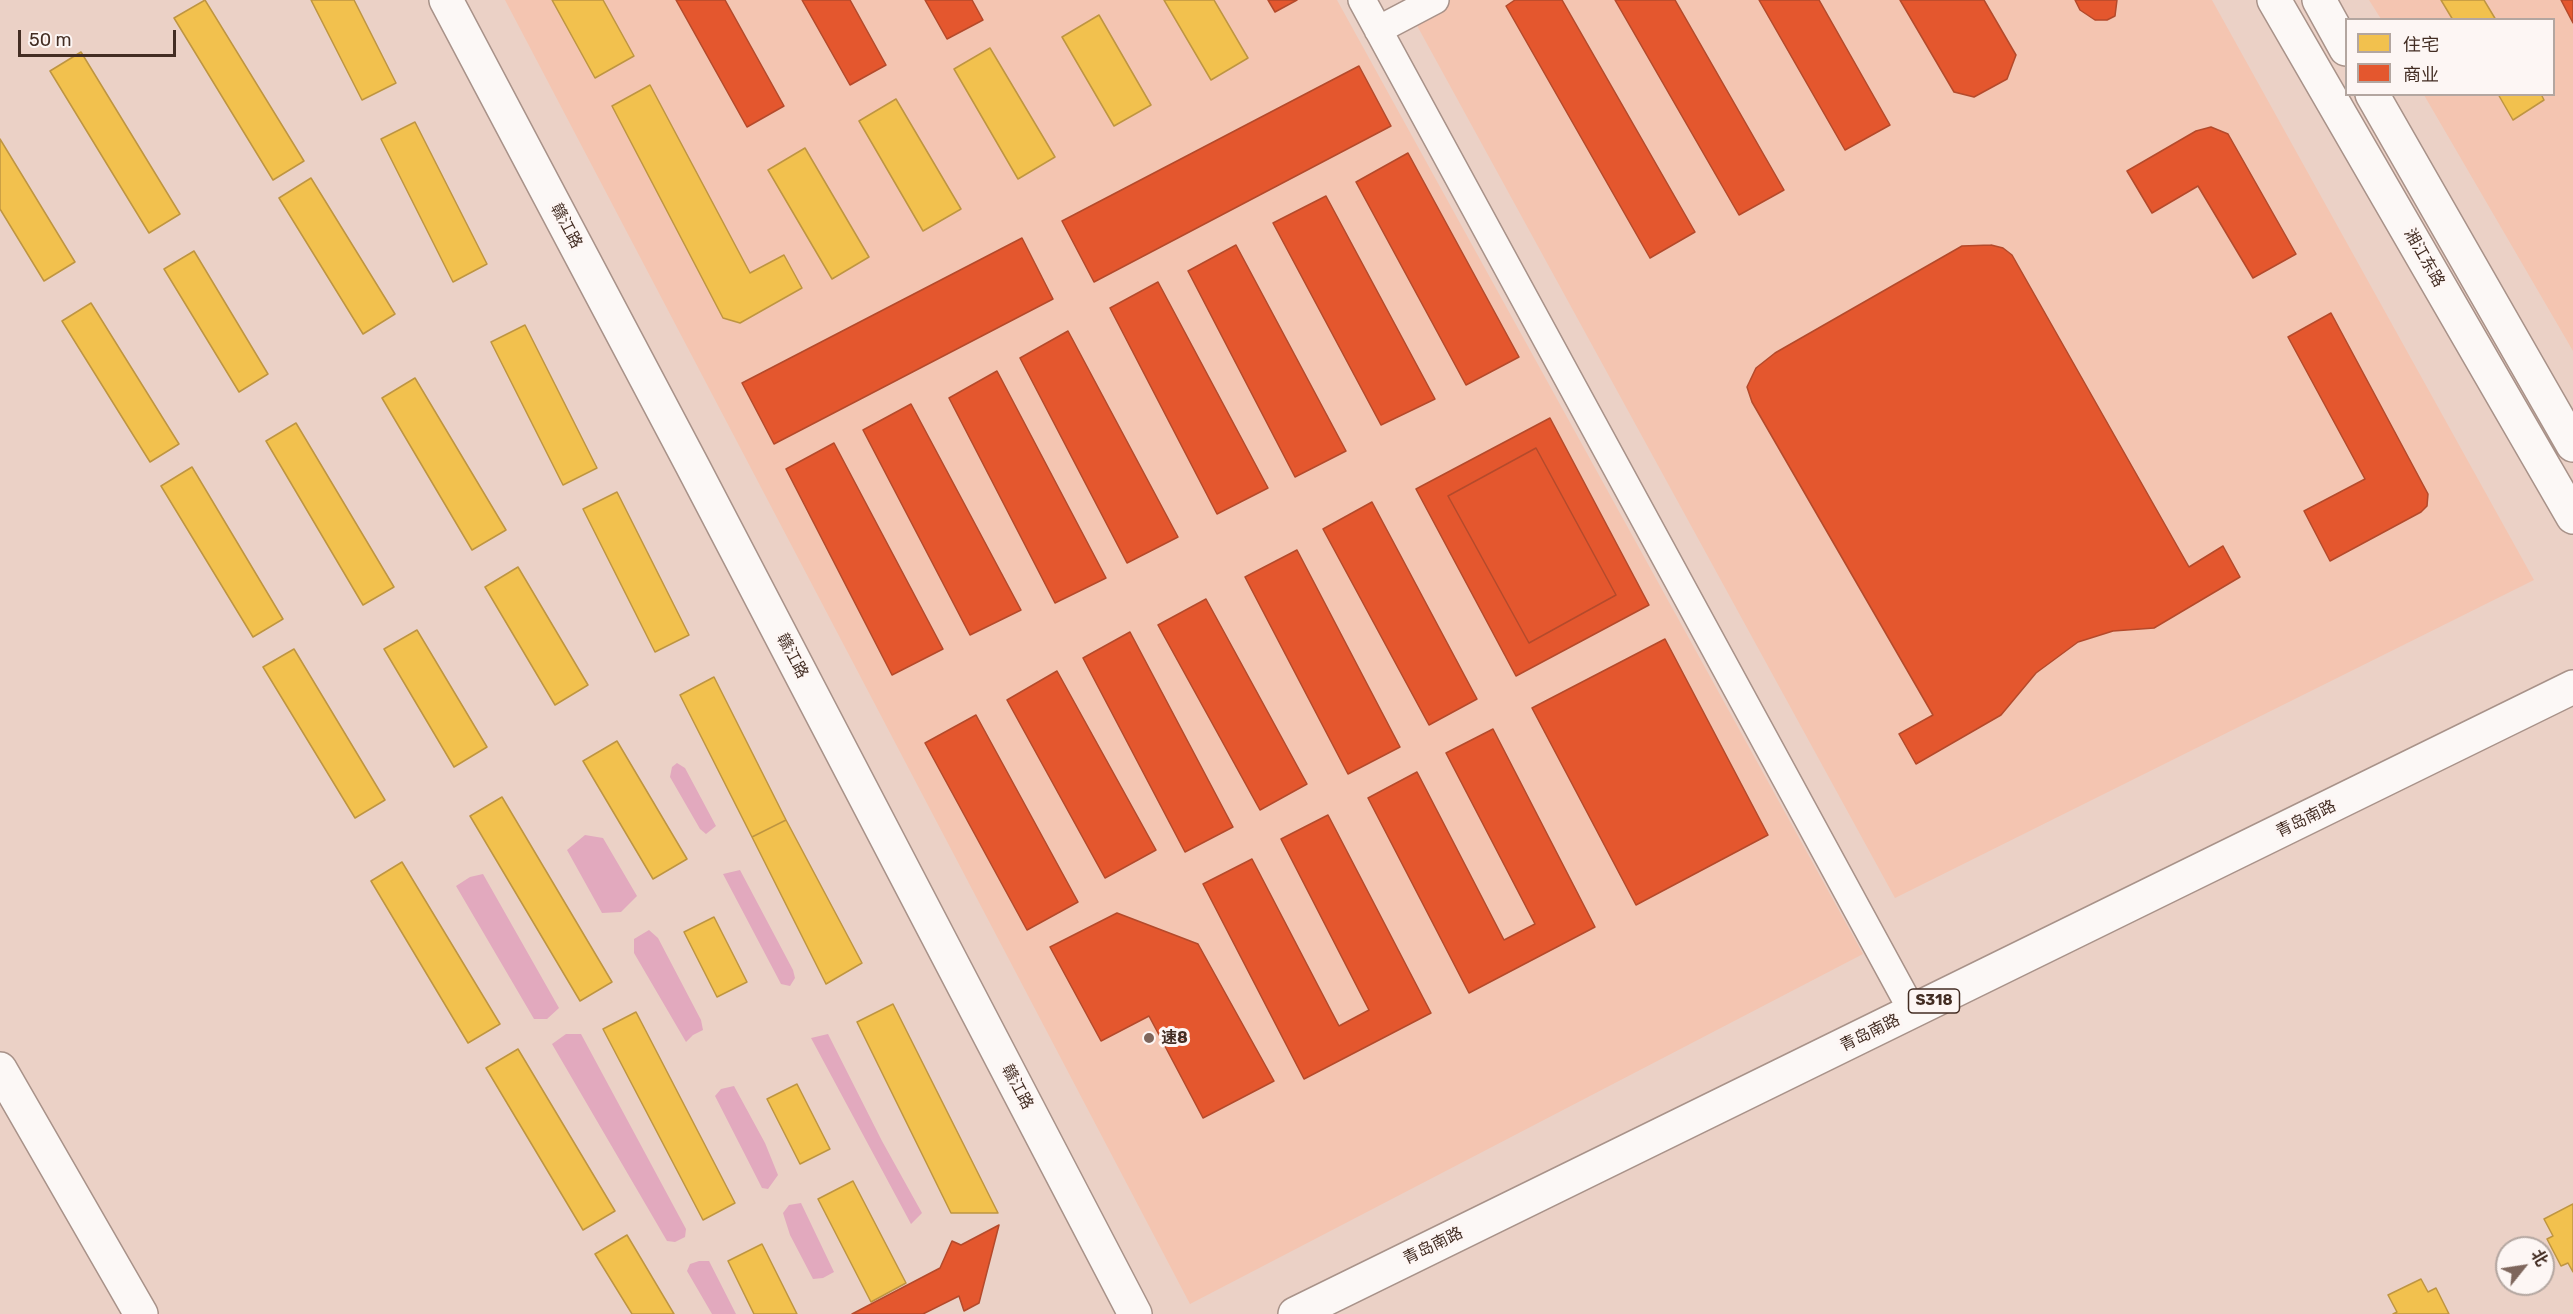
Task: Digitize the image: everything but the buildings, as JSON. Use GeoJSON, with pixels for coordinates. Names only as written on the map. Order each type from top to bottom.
{"type":"FeatureCollection","features":[{"type":"Feature","properties":{"kind":"main road","name":"赣江路"},"geometry":{"type":"LineString","coordinates":[[446,0],[692,465],[1135,1314]]}},
{"type":"Feature","properties":{"kind":"main road","name":"湘江东路"},"geometry":{"type":"LineString","coordinates":[[2274,0],[2573,516]]}},
{"type":"Feature","properties":{"kind":"main road"},"geometry":{"type":"LineString","coordinates":[[2319,0],[2345,47]]}},
{"type":"Feature","properties":{"kind":"main road"},"geometry":{"type":"LineString","coordinates":[[2373,96],[2573,445]]}},
{"type":"Feature","properties":{"kind":"main road","name":"青岛南路"},"geometry":{"type":"LineString","coordinates":[[1295,1314],[2573,687]]}},
{"type":"Feature","properties":{"kind":"main road"},"geometry":{"type":"LineString","coordinates":[[0,1069],[141,1314]]}},
{"type":"Feature","properties":{"kind":"street"},"geometry":{"type":"LineString","coordinates":[[1362,0],[1913,1011]]}},
{"type":"Feature","properties":{"kind":"street"},"geometry":{"type":"LineString","coordinates":[[1378,30],[1435,0]]}},
{"type":"Feature","properties":{"kind":"shaded area"},"geometry":{"type":"Polygon","coordinates":[[[505,0],[1337,0],[1863,954],[1190,1304],[505,0]]]}},
{"type":"Feature","properties":{"kind":"shaded area"},"geometry":{"type":"Polygon","coordinates":[[[1403,0],[2212,0],[2534,580],[1895,898],[1403,0]]]}},
{"type":"Feature","properties":{"kind":"shaded area"},"geometry":{"type":"Polygon","coordinates":[[[2369,0],[2573,0],[2573,351],[2425,96],[2555,96],[2555,18],[2380,18],[2369,0]]]}},
{"type":"Feature","properties":{"kind":"shaded area"},"geometry":{"type":"Polygon","coordinates":[[[677,763],[685,768],[716,826],[706,834],[700,829],[670,777],[672,767],[677,763]]]}},
{"type":"Feature","properties":{"kind":"shaded area"},"geometry":{"type":"Polygon","coordinates":[[[585,835],[603,838],[637,896],[621,912],[602,913],[567,850],[585,835]]]}},
{"type":"Feature","properties":{"kind":"shaded area"},"geometry":{"type":"Polygon","coordinates":[[[740,870],[793,970],[795,978],[790,986],[781,984],[723,874],[740,870]]]}},
{"type":"Feature","properties":{"kind":"shaded area"},"geometry":{"type":"Polygon","coordinates":[[[483,874],[559,1008],[547,1019],[534,1019],[456,886],[470,877],[483,874]]]}},
{"type":"Feature","properties":{"kind":"shaded area"},"geometry":{"type":"Polygon","coordinates":[[[649,930],[658,938],[701,1020],[703,1030],[686,1042],[634,953],[634,939],[649,930]]]}},
{"type":"Feature","properties":{"kind":"shaded area"},"geometry":{"type":"Polygon","coordinates":[[[566,1034],[581,1034],[686,1229],[685,1237],[675,1242],[667,1241],[552,1044],[566,1034]]]}},
{"type":"Feature","properties":{"kind":"shaded area"},"geometry":{"type":"Polygon","coordinates":[[[828,1034],[882,1141],[922,1213],[911,1224],[811,1038],[828,1034]]]}},
{"type":"Feature","properties":{"kind":"shaded area"},"geometry":{"type":"Polygon","coordinates":[[[734,1086],[765,1143],[778,1175],[768,1189],[762,1188],[715,1096],[721,1089],[734,1086]]]}},
{"type":"Feature","properties":{"kind":"shaded area"},"geometry":{"type":"Polygon","coordinates":[[[801,1203],[834,1272],[823,1278],[813,1279],[790,1235],[783,1213],[789,1205],[801,1203]]]}},
{"type":"Feature","properties":{"kind":"shaded area"},"geometry":{"type":"Polygon","coordinates":[[[709,1261],[736,1314],[712,1314],[687,1271],[690,1264],[709,1261]]]}},
{"type":"Feature","properties":{"kind":"place","name":"速8"},"geometry":{"type":"Point","coordinates":[1149,1038]}}]}
